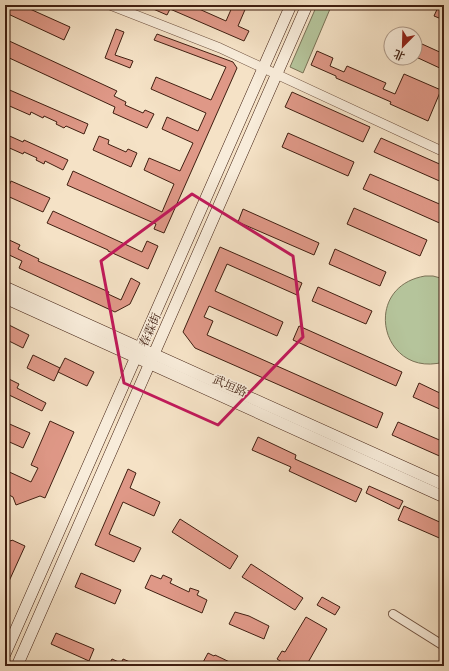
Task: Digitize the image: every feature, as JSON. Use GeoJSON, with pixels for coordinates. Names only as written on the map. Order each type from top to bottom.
{"type":"FeatureCollection","features":[{"type":"Feature","properties":{"kind":"main road","name":"春霖街"},"geometry":{"type":"LineString","coordinates":[[5,654],[291,5]]}},
{"type":"Feature","properties":{"kind":"main road","name":"春霖街"},"geometry":{"type":"LineString","coordinates":[[16,666],[307,5]]}},
{"type":"Feature","properties":{"kind":"main road","name":"武垣路"},"geometry":{"type":"LineString","coordinates":[[5,287],[138,353]]}},
{"type":"Feature","properties":{"kind":"main road","name":"武垣路"},"geometry":{"type":"LineString","coordinates":[[5,298],[138,353],[444,485]]}},
{"type":"Feature","properties":{"kind":"main road","name":"武垣路"},"geometry":{"type":"LineString","coordinates":[[152,359],[444,497]]}},
{"type":"Feature","properties":{"kind":"street"},"geometry":{"type":"LineString","coordinates":[[110,5],[220,48],[444,152]]}},
{"type":"Feature","properties":{"kind":"street"},"geometry":{"type":"LineString","coordinates":[[393,614],[444,646]]}},
{"type":"Feature","properties":{"kind":"highlighted area"},"geometry":{"type":"Polygon","coordinates":[[[192,194],[293,256],[303,337],[218,425],[124,383],[101,261],[192,194]]]}},
{"type":"Feature","properties":{"kind":"green space"},"geometry":{"type":"Polygon","coordinates":[[[317,5],[330,9],[303,73],[290,67],[317,5]]]}},
{"type":"Feature","properties":{"kind":"green space"},"geometry":{"type":"Polygon","coordinates":[[[425,276],[433,276],[444,279],[444,362],[422,364],[405,357],[393,345],[386,330],[386,313],[392,296],[405,284],[425,276]]]}},
{"type":"Feature","properties":{"kind":"building"},"geometry":{"type":"Polygon","coordinates":[[[9,5],[21,5],[70,27],[64,40],[6,13],[9,5]]]}},
{"type":"Feature","properties":{"kind":"building"},"geometry":{"type":"Polygon","coordinates":[[[144,5],[190,5],[226,21],[233,5],[247,5],[238,26],[249,31],[244,41],[170,9],[167,15],[144,5]]]}},
{"type":"Feature","properties":{"kind":"building"},"geometry":{"type":"Polygon","coordinates":[[[439,5],[444,5],[444,20],[434,16],[439,5]]]}},
{"type":"Feature","properties":{"kind":"building"},"geometry":{"type":"Polygon","coordinates":[[[116,29],[124,32],[115,55],[133,61],[130,68],[105,58],[116,29]]]}},
{"type":"Feature","properties":{"kind":"building"},"geometry":{"type":"Polygon","coordinates":[[[157,34],[233,62],[237,68],[164,233],[154,229],[156,224],[67,185],[73,171],[162,212],[174,184],[144,170],[149,158],[180,171],[193,143],[162,129],[167,117],[198,131],[206,113],[151,89],[156,77],[211,100],[226,67],[154,40],[157,34]]]}},
{"type":"Feature","properties":{"kind":"building"},"geometry":{"type":"Polygon","coordinates":[[[5,39],[117,91],[114,96],[126,102],[125,105],[143,113],[145,110],[154,114],[147,128],[113,113],[115,107],[5,56],[5,39]]]}},
{"type":"Feature","properties":{"kind":"building"},"geometry":{"type":"Polygon","coordinates":[[[423,44],[444,54],[444,70],[423,60],[423,44]]]}},
{"type":"Feature","properties":{"kind":"building"},"geometry":{"type":"Polygon","coordinates":[[[317,51],[333,58],[330,66],[344,72],[347,66],[386,83],[383,89],[395,94],[404,74],[441,90],[428,121],[311,65],[317,51]]]}},
{"type":"Feature","properties":{"kind":"building"},"geometry":{"type":"Polygon","coordinates":[[[5,88],[88,124],[84,134],[66,126],[64,128],[56,124],[57,122],[44,116],[43,118],[31,112],[30,115],[5,104],[5,88]]]}},
{"type":"Feature","properties":{"kind":"building"},"geometry":{"type":"Polygon","coordinates":[[[292,92],[370,127],[363,142],[285,107],[292,92]]]}},
{"type":"Feature","properties":{"kind":"building"},"geometry":{"type":"Polygon","coordinates":[[[288,133],[354,162],[348,176],[282,147],[288,133]]]}},
{"type":"Feature","properties":{"kind":"building"},"geometry":{"type":"Polygon","coordinates":[[[5,134],[23,142],[24,140],[68,160],[63,170],[45,161],[44,164],[36,160],[37,158],[24,152],[23,154],[5,146],[5,134]]]}},
{"type":"Feature","properties":{"kind":"building"},"geometry":{"type":"Polygon","coordinates":[[[99,136],[109,140],[108,144],[126,152],[128,149],[137,153],[131,167],[93,150],[99,136]]]}},
{"type":"Feature","properties":{"kind":"building"},"geometry":{"type":"Polygon","coordinates":[[[381,138],[444,166],[444,183],[374,152],[381,138]]]}},
{"type":"Feature","properties":{"kind":"building"},"geometry":{"type":"Polygon","coordinates":[[[370,174],[444,206],[444,225],[363,189],[370,174]]]}},
{"type":"Feature","properties":{"kind":"building"},"geometry":{"type":"Polygon","coordinates":[[[11,181],[50,198],[43,212],[5,195],[11,181]]]}},
{"type":"Feature","properties":{"kind":"building"},"geometry":{"type":"Polygon","coordinates":[[[354,208],[427,240],[420,256],[347,224],[354,208]]]}},
{"type":"Feature","properties":{"kind":"building"},"geometry":{"type":"Polygon","coordinates":[[[243,209],[319,243],[314,255],[238,222],[243,209]]]}},
{"type":"Feature","properties":{"kind":"building"},"geometry":{"type":"Polygon","coordinates":[[[53,211],[142,252],[147,241],[158,246],[148,269],[47,223],[53,211]]]}},
{"type":"Feature","properties":{"kind":"building"},"geometry":{"type":"Polygon","coordinates":[[[5,238],[20,245],[18,249],[39,259],[38,261],[109,292],[108,294],[121,300],[131,278],[140,283],[130,304],[115,312],[19,268],[22,261],[5,253],[5,238]]]}},
{"type":"Feature","properties":{"kind":"building"},"geometry":{"type":"Polygon","coordinates":[[[220,247],[302,283],[297,295],[227,264],[215,291],[283,322],[277,336],[209,306],[204,317],[213,321],[207,335],[383,413],[377,428],[195,348],[183,332],[220,247]]]}},
{"type":"Feature","properties":{"kind":"building"},"geometry":{"type":"Polygon","coordinates":[[[335,249],[386,272],[380,286],[329,264],[335,249]]]}},
{"type":"Feature","properties":{"kind":"building"},"geometry":{"type":"Polygon","coordinates":[[[318,287],[372,311],[366,324],[312,301],[318,287]]]}},
{"type":"Feature","properties":{"kind":"building"},"geometry":{"type":"Polygon","coordinates":[[[5,323],[29,335],[23,348],[5,339],[5,323]]]}},
{"type":"Feature","properties":{"kind":"building"},"geometry":{"type":"Polygon","coordinates":[[[299,326],[402,372],[396,386],[293,340],[299,326]]]}},
{"type":"Feature","properties":{"kind":"building"},"geometry":{"type":"Polygon","coordinates":[[[33,355],[60,368],[54,381],[27,368],[33,355]]]}},
{"type":"Feature","properties":{"kind":"building"},"geometry":{"type":"Polygon","coordinates":[[[65,358],[94,372],[87,386],[58,372],[65,358]]]}},
{"type":"Feature","properties":{"kind":"building"},"geometry":{"type":"Polygon","coordinates":[[[5,377],[19,384],[17,388],[46,403],[42,411],[5,393],[5,377]]]}},
{"type":"Feature","properties":{"kind":"building"},"geometry":{"type":"Polygon","coordinates":[[[419,383],[444,395],[444,411],[413,397],[419,383]]]}},
{"type":"Feature","properties":{"kind":"building"},"geometry":{"type":"Polygon","coordinates":[[[50,421],[74,432],[45,498],[40,496],[16,505],[13,497],[5,493],[5,470],[31,482],[38,468],[31,465],[50,421]]]}},
{"type":"Feature","properties":{"kind":"building"},"geometry":{"type":"Polygon","coordinates":[[[5,422],[30,433],[23,448],[5,440],[5,422]]]}},
{"type":"Feature","properties":{"kind":"building"},"geometry":{"type":"Polygon","coordinates":[[[398,422],[444,442],[444,458],[392,435],[398,422]]]}},
{"type":"Feature","properties":{"kind":"building"},"geometry":{"type":"Polygon","coordinates":[[[258,437],[296,455],[295,459],[362,489],[356,502],[289,471],[291,467],[252,450],[258,437]]]}},
{"type":"Feature","properties":{"kind":"building"},"geometry":{"type":"Polygon","coordinates":[[[128,469],[136,473],[130,488],[160,502],[154,516],[123,502],[109,534],[141,548],[134,562],[95,545],[128,469]]]}},
{"type":"Feature","properties":{"kind":"building"},"geometry":{"type":"Polygon","coordinates":[[[369,486],[403,501],[399,509],[366,493],[369,486]]]}},
{"type":"Feature","properties":{"kind":"building"},"geometry":{"type":"Polygon","coordinates":[[[404,506],[444,524],[444,540],[398,520],[404,506]]]}},
{"type":"Feature","properties":{"kind":"building"},"geometry":{"type":"Polygon","coordinates":[[[180,519],[238,556],[230,569],[172,532],[180,519]]]}},
{"type":"Feature","properties":{"kind":"building"},"geometry":{"type":"Polygon","coordinates":[[[5,538],[25,546],[5,590],[5,538]]]}},
{"type":"Feature","properties":{"kind":"building"},"geometry":{"type":"Polygon","coordinates":[[[251,564],[303,598],[295,610],[242,577],[251,564]]]}},
{"type":"Feature","properties":{"kind":"building"},"geometry":{"type":"Polygon","coordinates":[[[81,573],[121,590],[115,604],[75,587],[81,573]]]}},
{"type":"Feature","properties":{"kind":"building"},"geometry":{"type":"Polygon","coordinates":[[[151,575],[161,579],[163,575],[172,579],[170,583],[189,592],[190,588],[199,591],[197,595],[207,600],[202,613],[145,588],[151,575]]]}},
{"type":"Feature","properties":{"kind":"building"},"geometry":{"type":"Polygon","coordinates":[[[322,597],[340,607],[335,615],[317,605],[322,597]]]}},
{"type":"Feature","properties":{"kind":"building"},"geometry":{"type":"Polygon","coordinates":[[[235,612],[249,616],[269,626],[264,639],[229,624],[235,612]]]}},
{"type":"Feature","properties":{"kind":"building"},"geometry":{"type":"Polygon","coordinates":[[[306,617],[327,629],[306,666],[288,666],[277,659],[282,651],[285,652],[306,617]]]}},
{"type":"Feature","properties":{"kind":"building"},"geometry":{"type":"Polygon","coordinates":[[[56,633],[94,649],[89,661],[51,644],[56,633]]]}},
{"type":"Feature","properties":{"kind":"building"},"geometry":{"type":"Polygon","coordinates":[[[208,653],[214,656],[215,655],[238,666],[201,666],[208,653]]]}},
{"type":"Feature","properties":{"kind":"building"},"geometry":{"type":"Polygon","coordinates":[[[112,659],[121,663],[123,659],[139,666],[108,666],[112,659]]]}}]}
